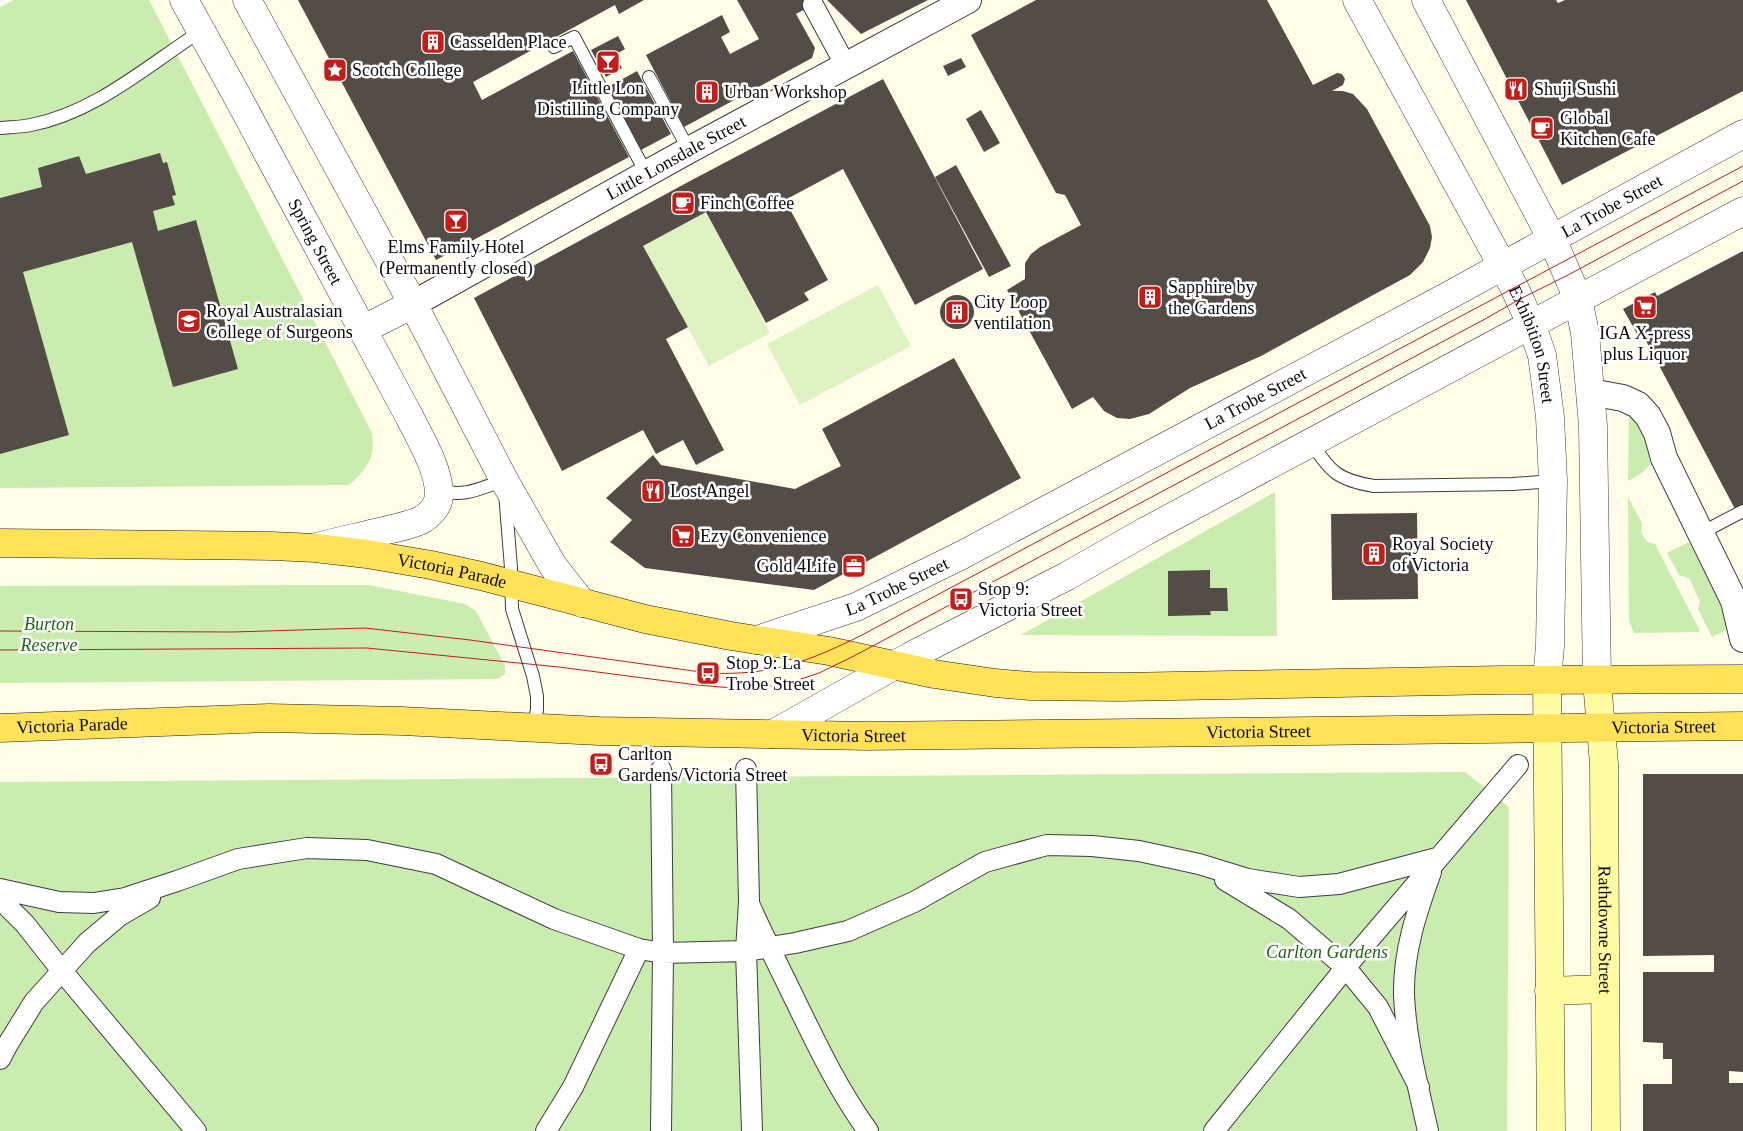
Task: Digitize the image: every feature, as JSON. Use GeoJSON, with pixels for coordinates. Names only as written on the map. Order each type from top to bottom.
{"type":"FeatureCollection","features":[{"type":"Feature","properties":{"kind":"main road","name":"Victoria Parade"},"geometry":{"type":"LineString","coordinates":[[0,542],[272,546],[315,548],[367,554],[431,565],[645,619],[829,651],[896,665]]}},
{"type":"Feature","properties":{"kind":"main road"},"geometry":{"type":"LineString","coordinates":[[896,665],[934,674],[995,683],[1064,687],[1743,679]]}},
{"type":"Feature","properties":{"kind":"main road","name":"Exhibition Street"},"geometry":{"type":"LineString","coordinates":[[1546,680],[1546,728]]}},
{"type":"Feature","properties":{"kind":"main road"},"geometry":{"type":"LineString","coordinates":[[1597,680],[1601,728]]}},
{"type":"Feature","properties":{"kind":"main road","name":"Victoria Parade"},"geometry":{"type":"LineString","coordinates":[[0,728],[269,718],[342,718],[599,731],[774,734]]}},
{"type":"Feature","properties":{"kind":"main road","name":"Victoria Street"},"geometry":{"type":"LineString","coordinates":[[774,734],[868,736],[1743,726]]}},
{"type":"Feature","properties":{"kind":"main road"},"geometry":{"type":"LineString","coordinates":[[1546,728],[1551,1131]]}},
{"type":"Feature","properties":{"kind":"main road","name":"Rathdowne Street"},"geometry":{"type":"LineString","coordinates":[[1601,728],[1604,764],[1606,1131]]}},
{"type":"Feature","properties":{"kind":"main road"},"geometry":{"type":"LineString","coordinates":[[1549,991],[1604,989]]}},
{"type":"Feature","properties":{"kind":"street","name":"Spring Street"},"geometry":{"type":"LineString","coordinates":[[184,0],[294,201],[421,441],[433,470],[438,489]]}},
{"type":"Feature","properties":{"kind":"street"},"geometry":{"type":"LineString","coordinates":[[247,0],[413,304],[504,480],[553,566],[582,603]]}},
{"type":"Feature","properties":{"kind":"street","name":"Little Lonsdale Street"},"geometry":{"type":"LineString","coordinates":[[413,304],[646,173],[968,0]]}},
{"type":"Feature","properties":{"kind":"street","name":"Exhibition Street"},"geometry":{"type":"LineString","coordinates":[[1357,0],[1503,266],[1531,324],[1542,355],[1550,417],[1553,481],[1550,646],[1546,680]]}},
{"type":"Feature","properties":{"kind":"street"},"geometry":{"type":"LineString","coordinates":[[1426,0],[1552,239],[1578,300],[1585,332],[1593,426],[1597,680]]}},
{"type":"Feature","properties":{"kind":"street"},"geometry":{"type":"LineString","coordinates":[[813,5],[846,66]]}},
{"type":"Feature","properties":{"kind":"street","name":"La Trobe Street"},"geometry":{"type":"LineString","coordinates":[[757,640],[856,607],[962,555],[1503,266],[1743,134]]}},
{"type":"Feature","properties":{"kind":"street"},"geometry":{"type":"LineString","coordinates":[[774,734],[896,665],[1066,576],[1311,442],[1743,211]]}},
{"type":"Feature","properties":{"kind":"street"},"geometry":{"type":"LineString","coordinates":[[362,330],[413,304]]}},
{"type":"Feature","properties":{"kind":"street"},"geometry":{"type":"LineString","coordinates":[[1590,392],[1623,398],[1638,405],[1648,416],[1657,432],[1664,458],[1734,601],[1743,639]]}},
{"type":"Feature","properties":{"kind":"street"},"geometry":{"type":"LineString","coordinates":[[315,548],[423,519],[437,505],[438,489]]}},
{"type":"Feature","properties":{"kind":"street"},"geometry":{"type":"LineString","coordinates":[[1214,1131],[1437,858],[1518,765]]}},
{"type":"Feature","properties":{"kind":"street"},"geometry":{"type":"LineString","coordinates":[[746,769],[749,902],[746,951],[752,1131]]}},
{"type":"Feature","properties":{"kind":"street"},"geometry":{"type":"LineString","coordinates":[[661,770],[661,1131]]}},
{"type":"Feature","properties":{"kind":"street"},"geometry":{"type":"LineString","coordinates":[[0,889],[59,902],[94,903],[125,898],[238,859],[308,848],[367,850],[436,864],[554,919],[639,949],[662,953],[769,949],[848,930],[914,902],[985,862],[1047,846],[1092,846],[1139,851],[1199,864],[1248,879],[1299,887],[1339,884],[1437,858]]}},
{"type":"Feature","properties":{"kind":"street"},"geometry":{"type":"LineString","coordinates":[[1428,1131],[1409,1045],[1405,1002],[1407,960],[1418,909],[1437,858]]}},
{"type":"Feature","properties":{"kind":"street"},"geometry":{"type":"LineString","coordinates":[[1199,864],[1289,918],[1346,968],[1378,1007],[1419,1087]]}},
{"type":"Feature","properties":{"kind":"street"},"geometry":{"type":"LineString","coordinates":[[0,1059],[34,1002],[87,943],[119,916],[177,881]]}},
{"type":"Feature","properties":{"kind":"street"},"geometry":{"type":"LineString","coordinates":[[0,899],[25,924],[62,972],[196,1131]]}},
{"type":"Feature","properties":{"kind":"street"},"geometry":{"type":"LineString","coordinates":[[749,902],[769,949],[828,1068],[850,1106],[868,1131]]}},
{"type":"Feature","properties":{"kind":"street"},"geometry":{"type":"LineString","coordinates":[[546,1131],[573,1087],[639,949]]}},
{"type":"Feature","properties":{"kind":"lane"},"geometry":{"type":"LineString","coordinates":[[0,128],[30,125],[74,111],[110,92],[201,31]]}},
{"type":"Feature","properties":{"kind":"lane"},"geometry":{"type":"LineString","coordinates":[[554,48],[574,37],[646,173]]}},
{"type":"Feature","properties":{"kind":"lane"},"geometry":{"type":"LineString","coordinates":[[649,77],[689,150]]}},
{"type":"Feature","properties":{"kind":"lane"},"geometry":{"type":"LineString","coordinates":[[1311,442],[1323,462],[1336,474],[1355,483],[1374,486],[1513,484],[1553,481]]}},
{"type":"Feature","properties":{"kind":"lane"},"geometry":{"type":"LineString","coordinates":[[438,489],[453,494],[466,493],[504,480],[511,568],[512,609],[533,676],[537,696],[537,710],[533,728]]}},
{"type":"Feature","properties":{"kind":"lane"},"geometry":{"type":"LineString","coordinates":[[1701,533],[1743,511]]}},
{"type":"Feature","properties":{"kind":"green space"},"geometry":{"type":"Polygon","coordinates":[[[14,0],[149,0],[372,433],[373,449],[369,462],[361,474],[349,485],[0,488],[0,7],[14,0]]]}},
{"type":"Feature","properties":{"kind":"green space"},"geometry":{"type":"Polygon","coordinates":[[[706,212],[770,333],[709,366],[643,246],[706,212]]]}},
{"type":"Feature","properties":{"kind":"green space"},"geometry":{"type":"Polygon","coordinates":[[[878,285],[911,346],[800,405],[767,344],[878,285]]]}},
{"type":"Feature","properties":{"kind":"green space"},"geometry":{"type":"Polygon","coordinates":[[[1629,409],[1636,417],[1654,455],[1644,471],[1628,481],[1629,409]]]}},
{"type":"Feature","properties":{"kind":"green space"},"geometry":{"type":"Polygon","coordinates":[[[1275,492],[1277,636],[1021,635],[1275,492]]]}},
{"type":"Feature","properties":{"kind":"green space"},"geometry":{"type":"Polygon","coordinates":[[[1628,497],[1642,523],[1641,532],[1647,542],[1655,544],[1699,632],[1634,633],[1629,621],[1628,497]]]}},
{"type":"Feature","properties":{"kind":"green space"},"geometry":{"type":"Polygon","coordinates":[[[1689,542],[1733,627],[1712,637],[1698,609],[1700,602],[1689,578],[1679,575],[1667,553],[1689,542]]]}},
{"type":"Feature","properties":{"kind":"green space","name":"Burton Reserve"},"geometry":{"type":"Polygon","coordinates":[[[369,585],[465,604],[476,611],[505,666],[505,674],[498,679],[0,683],[0,586],[369,585]]]}},
{"type":"Feature","properties":{"kind":"green space","name":"Carlton Gardens"},"geometry":{"type":"Polygon","coordinates":[[[1465,772],[1509,807],[1507,1131],[0,1131],[0,782],[1465,772]]]}},
{"type":"Feature","properties":{"kind":"building"},"geometry":{"type":"Polygon","coordinates":[[[298,0],[644,0],[619,14],[615,5],[473,82],[482,100],[573,51],[629,157],[436,260],[298,0]]]}},
{"type":"Feature","properties":{"kind":"building","name":"Urban Workshop"},"geometry":{"type":"Polygon","coordinates":[[[737,0],[822,0],[796,14],[815,48],[812,58],[684,127],[646,55],[722,15],[730,32],[721,37],[730,54],[759,39],[737,0]]]}},
{"type":"Feature","properties":{"kind":"building","name":"Urban Workshop"},"geometry":{"type":"Polygon","coordinates":[[[827,0],[928,0],[861,34],[827,0]]]}},
{"type":"Feature","properties":{"kind":"building"},"geometry":{"type":"Polygon","coordinates":[[[1036,0],[1267,0],[1313,85],[1337,73],[1342,74],[1345,79],[1343,85],[1332,91],[1343,91],[1353,94],[1367,109],[1430,226],[1432,237],[1430,248],[1423,262],[1410,275],[1261,356],[1190,388],[1149,414],[1130,419],[1117,418],[1104,411],[1093,397],[1072,409],[1007,290],[1025,279],[1025,263],[1031,254],[1040,247],[1081,225],[1065,195],[1056,193],[971,35],[1036,0]]]}},
{"type":"Feature","properties":{"kind":"building"},"geometry":{"type":"Polygon","coordinates":[[[1466,0],[1556,0],[1558,3],[1565,0],[1743,0],[1743,91],[1562,185],[1466,0]]]}},
{"type":"Feature","properties":{"kind":"building","name":"Little Lon Distilling Company"},"geometry":{"type":"Polygon","coordinates":[[[618,36],[625,49],[615,55],[622,68],[606,77],[591,50],[618,36]]]}},
{"type":"Feature","properties":{"kind":"building"},"geometry":{"type":"Polygon","coordinates":[[[961,58],[966,67],[948,76],[943,66],[961,58]]]}},
{"type":"Feature","properties":{"kind":"building"},"geometry":{"type":"Polygon","coordinates":[[[637,71],[671,134],[641,150],[608,87],[637,71]]]}},
{"type":"Feature","properties":{"kind":"building"},"geometry":{"type":"Polygon","coordinates":[[[883,79],[983,269],[915,305],[843,169],[785,200],[828,280],[804,293],[809,300],[766,323],[706,212],[643,246],[688,327],[666,339],[724,450],[696,465],[683,440],[656,454],[643,430],[562,471],[474,298],[883,79]]]}},
{"type":"Feature","properties":{"kind":"building"},"geometry":{"type":"Polygon","coordinates":[[[981,110],[1000,143],[984,152],[966,119],[981,110]]]}},
{"type":"Feature","properties":{"kind":"building","name":"Royal Australasian College of Surgeons"},"geometry":{"type":"Polygon","coordinates":[[[160,153],[163,163],[167,162],[176,195],[172,196],[175,205],[153,211],[158,231],[196,220],[238,369],[173,387],[132,242],[23,272],[69,435],[0,454],[0,198],[42,187],[38,168],[79,156],[86,174],[160,153]]]}},
{"type":"Feature","properties":{"kind":"building"},"geometry":{"type":"Polygon","coordinates":[[[956,165],[1011,266],[989,277],[935,177],[956,165]]]}},
{"type":"Feature","properties":{"kind":"building"},"geometry":{"type":"Polygon","coordinates":[[[1743,251],[1743,505],[1735,509],[1644,337],[1640,339],[1623,309],[1655,292],[1657,296],[1743,251]]]}},
{"type":"Feature","properties":{"kind":"building","name":"City Loop ventilation"},"geometry":{"type":"Polygon","coordinates":[[[957,295],[969,300],[974,312],[969,324],[957,329],[945,324],[940,312],[945,300],[957,295]]]}},
{"type":"Feature","properties":{"kind":"building"},"geometry":{"type":"Polygon","coordinates":[[[954,358],[1021,478],[814,590],[645,568],[610,542],[632,520],[606,498],[653,455],[661,465],[795,489],[841,466],[822,429],[954,358]]]}},
{"type":"Feature","properties":{"kind":"building","name":"Royal Society of Victoria"},"geometry":{"type":"Polygon","coordinates":[[[1417,513],[1418,599],[1332,600],[1331,514],[1417,513]]]}},
{"type":"Feature","properties":{"kind":"building"},"geometry":{"type":"Polygon","coordinates":[[[1210,570],[1210,588],[1227,588],[1228,611],[1210,611],[1211,615],[1168,616],[1168,571],[1210,570]]]}},
{"type":"Feature","properties":{"kind":"building"},"geometry":{"type":"Polygon","coordinates":[[[1643,774],[1743,774],[1743,1072],[1729,1071],[1729,1083],[1743,1083],[1743,1131],[1643,1131],[1643,1084],[1672,1084],[1672,1059],[1663,1059],[1663,1043],[1643,1042],[1643,972],[1714,972],[1714,955],[1643,956],[1643,774]]]}},
{"type":"Feature","properties":{"kind":"tram line"},"geometry":{"type":"LineString","coordinates":[[0,631],[233,632],[365,628],[470,640],[708,673],[751,672],[788,665],[824,653],[862,635],[1743,166]]}},
{"type":"Feature","properties":{"kind":"tram line"},"geometry":{"type":"LineString","coordinates":[[0,650],[367,648],[559,667],[733,688],[757,688],[789,683],[819,673],[854,656],[1743,181]]}},
{"type":"Feature","properties":{"kind":"place","name":"Casselden Place"},"geometry":{"type":"Point","coordinates":[433,42]}},
{"type":"Feature","properties":{"kind":"place","name":"Little Lon Distilling Company"},"geometry":{"type":"Point","coordinates":[608,62]}},
{"type":"Feature","properties":{"kind":"place","name":"Scotch College"},"geometry":{"type":"Point","coordinates":[335,70]}},
{"type":"Feature","properties":{"kind":"place","name":"Shuji Sushi"},"geometry":{"type":"Point","coordinates":[1516,89]}},
{"type":"Feature","properties":{"kind":"place","name":"Urban Workshop"},"geometry":{"type":"Point","coordinates":[707,92]}},
{"type":"Feature","properties":{"kind":"place","name":"Global Kitchen Cafe"},"geometry":{"type":"Point","coordinates":[1542,128]}},
{"type":"Feature","properties":{"kind":"place","name":"Finch Coffee"},"geometry":{"type":"Point","coordinates":[683,203]}},
{"type":"Feature","properties":{"kind":"place","name":"Elms Family Hotel (Permanently closed)"},"geometry":{"type":"Point","coordinates":[456,221]}},
{"type":"Feature","properties":{"kind":"place","name":"Sapphire by the Gardens"},"geometry":{"type":"Point","coordinates":[1150,297]}},
{"type":"Feature","properties":{"kind":"place","name":"IGA X-press plus Liquor"},"geometry":{"type":"Point","coordinates":[1645,307]}},
{"type":"Feature","properties":{"kind":"place","name":"City Loop ventilation"},"geometry":{"type":"Point","coordinates":[957,312]}},
{"type":"Feature","properties":{"kind":"place","name":"Royal Australasian College of Surgeons"},"geometry":{"type":"Point","coordinates":[189,321]}},
{"type":"Feature","properties":{"kind":"place","name":"Lost Angel"},"geometry":{"type":"Point","coordinates":[653,491]}},
{"type":"Feature","properties":{"kind":"place","name":"Ezy Convenience"},"geometry":{"type":"Point","coordinates":[683,536]}},
{"type":"Feature","properties":{"kind":"place","name":"Royal Society of Victoria"},"geometry":{"type":"Point","coordinates":[1374,554]}},
{"type":"Feature","properties":{"kind":"place","name":"Gold 4Life"},"geometry":{"type":"Point","coordinates":[854,566]}},
{"type":"Feature","properties":{"kind":"place","name":"Stop 9: Victoria Street"},"geometry":{"type":"Point","coordinates":[961,599]}},
{"type":"Feature","properties":{"kind":"place","name":"Stop 9: La Trobe Street"},"geometry":{"type":"Point","coordinates":[708,673]}},
{"type":"Feature","properties":{"kind":"place","name":"Carlton Gardens/Victoria Street"},"geometry":{"type":"Point","coordinates":[601,764]}}]}
